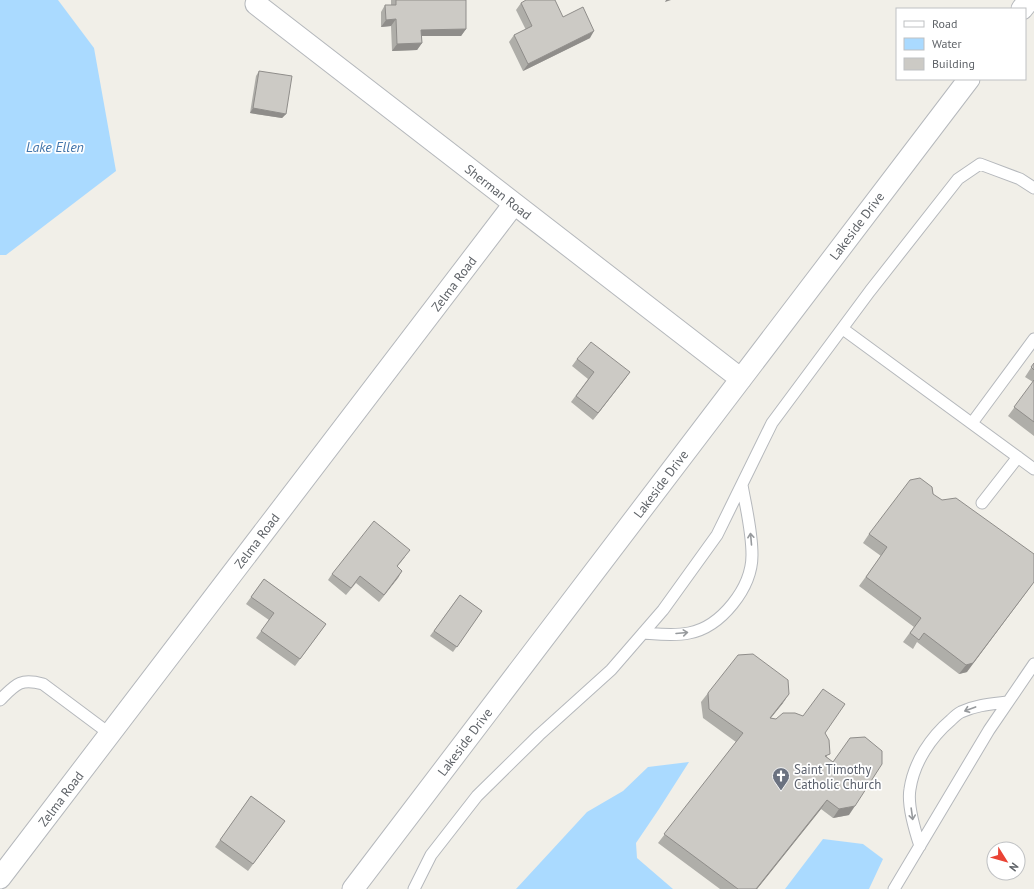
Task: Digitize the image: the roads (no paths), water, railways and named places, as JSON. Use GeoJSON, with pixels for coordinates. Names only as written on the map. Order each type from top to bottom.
{"type":"FeatureCollection","features":[{"type":"Feature","properties":{"kind":"street"},"geometry":{"type":"LineString","coordinates":[[1023,8],[1029,0]]}},
{"type":"Feature","properties":{"kind":"street","name":"Sherman Road"},"geometry":{"type":"LineString","coordinates":[[256,4],[740,380]]}},
{"type":"Feature","properties":{"kind":"street","name":"Lakeside Drive"},"geometry":{"type":"LineString","coordinates":[[353,889],[968,80]]}},
{"type":"Feature","properties":{"kind":"street","name":"Zelma Road"},"geometry":{"type":"LineString","coordinates":[[0,878],[514,204]]}},
{"type":"Feature","properties":{"kind":"lane"},"geometry":{"type":"LineString","coordinates":[[414,889],[431,856],[477,796],[539,735],[611,670],[663,610],[717,535],[772,423],[870,291],[958,179],[980,164],[1020,179],[1034,188]]}},
{"type":"Feature","properties":{"kind":"lane"},"geometry":{"type":"LineString","coordinates":[[843,329],[1034,469]]}},
{"type":"Feature","properties":{"kind":"lane"},"geometry":{"type":"LineString","coordinates":[[972,423],[1034,339]]}},
{"type":"Feature","properties":{"kind":"lane"},"geometry":{"type":"LineString","coordinates":[[982,503],[1018,457]]}},
{"type":"Feature","properties":{"kind":"lane"},"geometry":{"type":"LineString","coordinates":[[643,633],[668,635],[690,633],[708,625],[729,609],[740,594],[749,576],[752,556],[750,527],[742,485]]}},
{"type":"Feature","properties":{"kind":"lane"},"geometry":{"type":"LineString","coordinates":[[894,889],[989,730],[1034,664]]}},
{"type":"Feature","properties":{"kind":"lane"},"geometry":{"type":"LineString","coordinates":[[0,700],[21,682],[30,681],[43,684],[110,734]]}},
{"type":"Feature","properties":{"kind":"lane"},"geometry":{"type":"LineString","coordinates":[[920,846],[913,825],[909,790],[923,752],[939,730],[960,713],[982,705],[1008,702]]}},
{"type":"Feature","properties":{"kind":"water","name":"Lake Ellen"},"geometry":{"type":"Polygon","coordinates":[[[0,0],[58,0],[94,48],[116,171],[6,255],[0,255],[0,0]]]}},
{"type":"Feature","properties":{"kind":"water"},"geometry":{"type":"Polygon","coordinates":[[[689,762],[636,843],[637,858],[673,889],[516,889],[587,812],[623,791],[648,767],[689,762]]]}},
{"type":"Feature","properties":{"kind":"water"},"geometry":{"type":"Polygon","coordinates":[[[823,839],[863,844],[883,859],[869,889],[785,889],[823,839]]]}},
{"type":"Feature","properties":{"kind":"place","name":"Saint Timothy Catholic Church"},"geometry":{"type":"Point","coordinates":[781,791]}}]}
